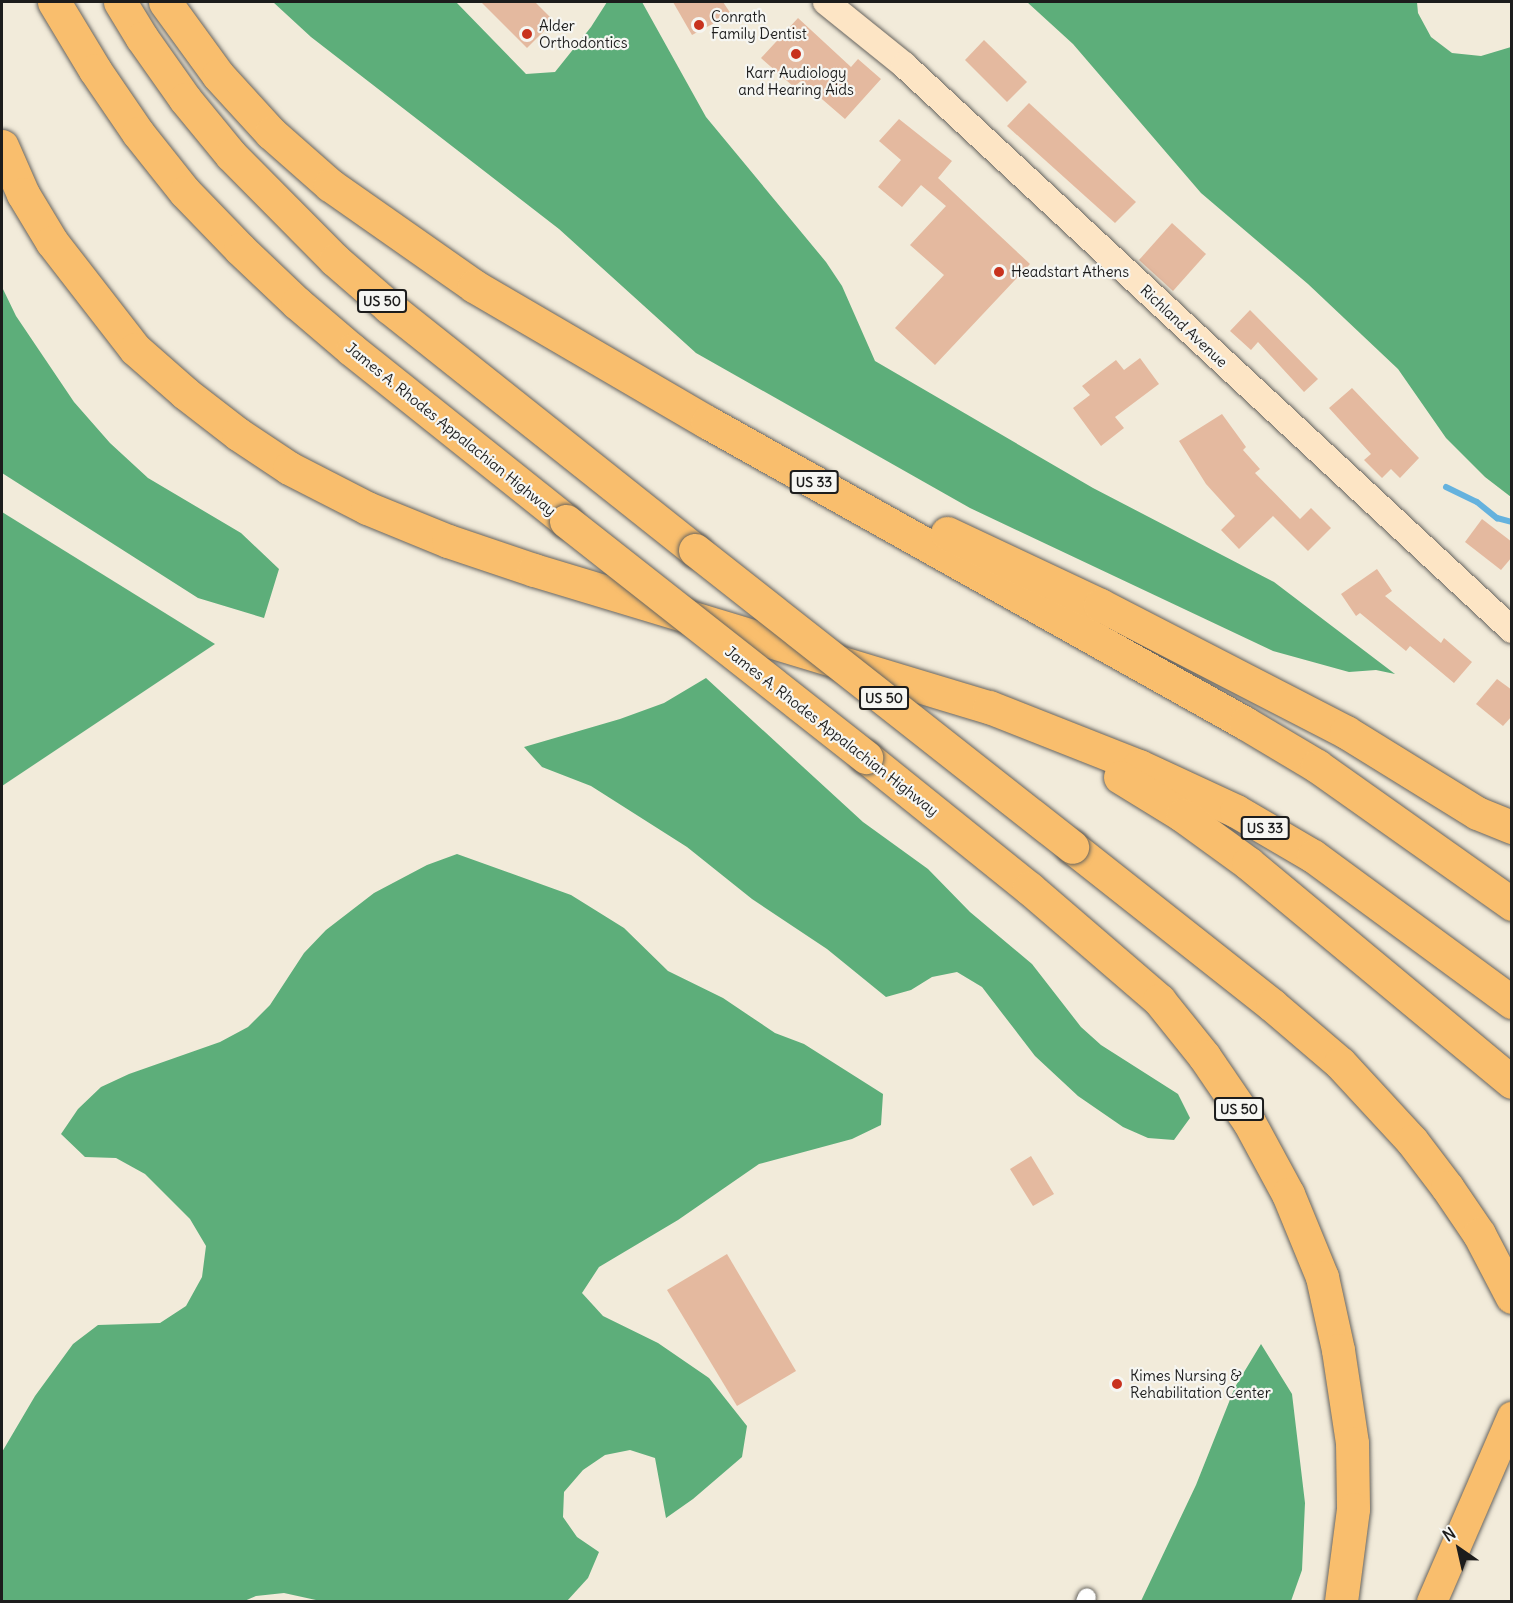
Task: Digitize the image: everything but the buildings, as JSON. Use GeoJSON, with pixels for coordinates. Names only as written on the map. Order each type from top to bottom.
{"type":"FeatureCollection","features":[{"type":"Feature","properties":{"kind":"highway","name":"James A. Rhodes Appalachian Highway"},"geometry":{"type":"LineString","coordinates":[[54,2],[95,70],[138,133],[185,192],[240,249],[344,344],[1029,888],[1159,1000],[1204,1056],[1249,1122],[1288,1194],[1323,1277],[1338,1350],[1352,1443],[1353,1509],[1341,1602]]}},
{"type":"Feature","properties":{"kind":"highway","name":"US 50"},"geometry":{"type":"LineString","coordinates":[[120,2],[178,90],[224,147],[282,209],[335,260],[389,307],[1272,1005],[1340,1063],[1412,1142],[1479,1234],[1512,1297]]}},
{"type":"Feature","properties":{"kind":"highway","name":"US 33"},"geometry":{"type":"LineString","coordinates":[[165,2],[218,75],[271,133],[330,185],[474,286],[707,422],[1245,723],[1327,773],[1512,904]]}},
{"type":"Feature","properties":{"kind":"highway","name":"US 33"},"geometry":{"type":"LineString","coordinates":[[2,146],[23,194],[52,242],[89,293],[135,349],[238,435],[289,468],[367,508],[534,570],[989,707],[1139,766],[1236,811],[1313,856],[1512,1002]]}},
{"type":"Feature","properties":{"kind":"highway"},"geometry":{"type":"LineString","coordinates":[[707,422],[1100,605],[1346,732],[1477,813],[1512,827]]}},
{"type":"Feature","properties":{"kind":"highway"},"geometry":{"type":"LineString","coordinates":[[989,707],[1120,777],[1182,815],[1248,863],[1512,1082]]}},
{"type":"Feature","properties":{"kind":"highway"},"geometry":{"type":"LineString","coordinates":[[1432,1602],[1512,1417]]}},
{"type":"Feature","properties":{"kind":"main road","name":"Richland Avenue"},"geometry":{"type":"LineString","coordinates":[[826,2],[904,65],[1512,630]]}},
{"type":"Feature","properties":{"kind":"green space"},"geometry":{"type":"Polygon","coordinates":[[[273,2],[456,2],[526,74],[555,72],[591,27],[607,2],[642,2],[706,117],[826,262],[842,286],[875,361],[1093,488],[1274,582],[1395,674],[1376,670],[1349,672],[1273,651],[970,508],[696,353],[559,229],[311,37],[273,2]]]}},
{"type":"Feature","properties":{"kind":"green space"},"geometry":{"type":"Polygon","coordinates":[[[1027,2],[1417,2],[1418,13],[1431,37],[1452,53],[1481,56],[1511,47],[1511,497],[1485,477],[1446,438],[1398,369],[1308,284],[1201,193],[1073,44],[1027,2]]]}},
{"type":"Feature","properties":{"kind":"green space"},"geometry":{"type":"Polygon","coordinates":[[[2,287],[16,316],[74,402],[110,443],[148,478],[241,533],[279,569],[264,618],[198,598],[2,473],[2,287]]]}},
{"type":"Feature","properties":{"kind":"green space"},"geometry":{"type":"Polygon","coordinates":[[[2,512],[215,644],[2,786],[2,512]]]}},
{"type":"Feature","properties":{"kind":"green space"},"geometry":{"type":"Polygon","coordinates":[[[706,678],[863,822],[928,869],[970,912],[1032,964],[1081,1027],[1101,1045],[1178,1094],[1190,1118],[1174,1140],[1148,1138],[1123,1127],[1078,1096],[1035,1056],[982,987],[957,972],[932,977],[911,990],[886,997],[827,949],[752,899],[687,847],[591,786],[542,767],[524,747],[620,719],[664,703],[706,678]]]}},
{"type":"Feature","properties":{"kind":"green space"},"geometry":{"type":"Polygon","coordinates":[[[457,854],[571,895],[624,928],[668,971],[723,998],[775,1033],[804,1044],[883,1094],[881,1125],[852,1139],[759,1164],[678,1220],[599,1267],[582,1293],[603,1316],[658,1343],[709,1378],[747,1426],[742,1457],[693,1499],[666,1518],[655,1458],[630,1450],[605,1455],[583,1470],[564,1492],[563,1517],[577,1537],[599,1552],[588,1578],[567,1601],[325,1602],[284,1593],[256,1596],[242,1602],[2,1601],[2,1452],[35,1396],[73,1344],[98,1325],[160,1323],[186,1306],[202,1277],[206,1246],[190,1219],[145,1174],[116,1158],[85,1157],[61,1134],[78,1109],[101,1087],[129,1074],[220,1042],[248,1027],[270,1005],[304,953],[326,930],[374,893],[427,865],[457,854]]]}},
{"type":"Feature","properties":{"kind":"green space"},"geometry":{"type":"Polygon","coordinates":[[[1261,1344],[1292,1394],[1305,1503],[1302,1570],[1291,1601],[1141,1601],[1196,1485],[1235,1387],[1261,1344]]]}},
{"type":"Feature","properties":{"kind":"waterway"},"geometry":{"type":"LineString","coordinates":[[1446,487],[1477,502],[1497,518],[1512,522]]}},
{"type":"Feature","properties":{"kind":"place","name":"Conrath Family Dentist"},"geometry":{"type":"Point","coordinates":[699,25]}},
{"type":"Feature","properties":{"kind":"place","name":"Alder Orthodontics"},"geometry":{"type":"Point","coordinates":[527,34]}},
{"type":"Feature","properties":{"kind":"place","name":"Karr Audiology and Hearing Aids"},"geometry":{"type":"Point","coordinates":[796,54]}},
{"type":"Feature","properties":{"kind":"place","name":"Headstart Athens"},"geometry":{"type":"Point","coordinates":[999,272]}},
{"type":"Feature","properties":{"kind":"place","name":"Kimes Nursing & Rehabilitation Center"},"geometry":{"type":"Point","coordinates":[1117,1384]}}]}
